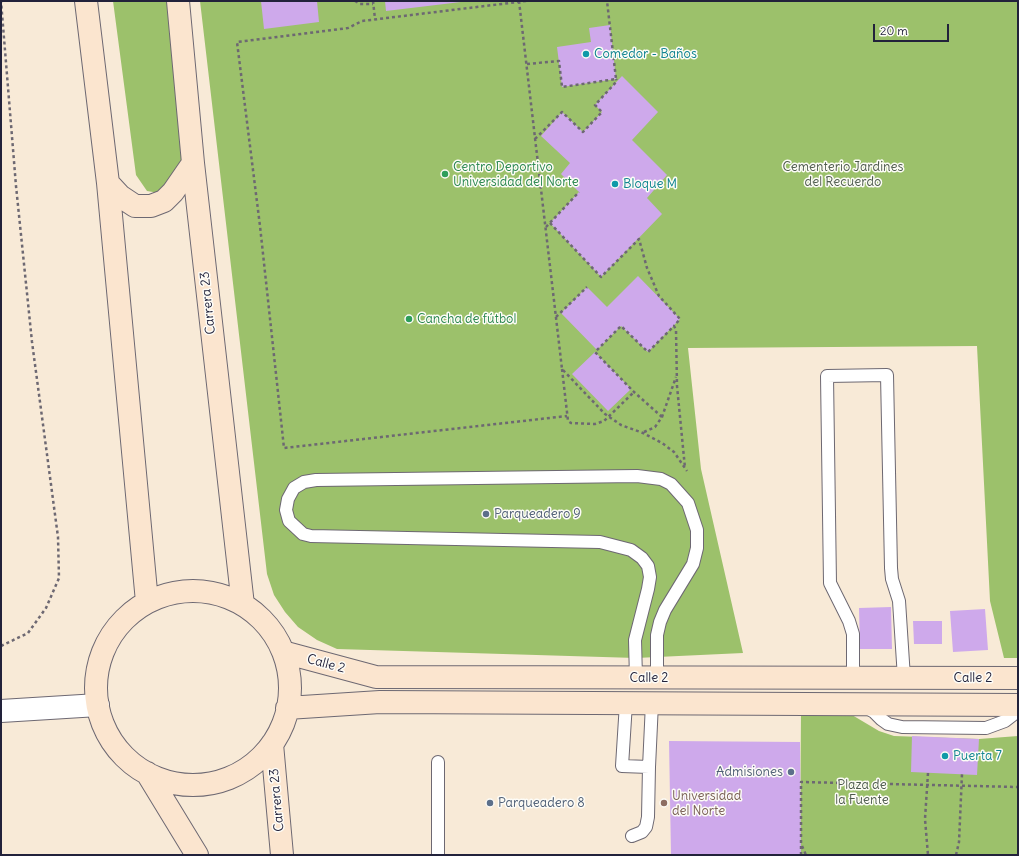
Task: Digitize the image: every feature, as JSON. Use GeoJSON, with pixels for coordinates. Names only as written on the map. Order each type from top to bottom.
{"type":"FeatureCollection","features":[{"type":"Feature","properties":{"kind":"street"},"geometry":{"type":"LineString","coordinates":[[86,1],[108,183],[147,602]]}},
{"type":"Feature","properties":{"kind":"street","name":"Carrera 23"},"geometry":{"type":"LineString","coordinates":[[178,1],[193,163],[243,605]]}},
{"type":"Feature","properties":{"kind":"street"},"geometry":{"type":"LineString","coordinates":[[108,183],[120,196],[135,206],[151,206],[164,201],[174,192],[193,163]]}},
{"type":"Feature","properties":{"kind":"street"},"geometry":{"type":"LineString","coordinates":[[196,591],[220,595],[243,605],[252,611],[266,626],[283,652],[289,680],[287,708],[282,727],[272,744],[263,755],[241,772],[215,783],[187,785],[174,783],[147,773],[130,761],[115,745],[102,720],[96,688],[102,654],[120,624],[133,612],[147,602],[170,594],[196,591]]}},
{"type":"Feature","properties":{"kind":"street","name":"Calle 2"},"geometry":{"type":"LineString","coordinates":[[283,652],[376,677],[1018,678]]}},
{"type":"Feature","properties":{"kind":"street","name":"Calle 2"},"geometry":{"type":"LineString","coordinates":[[287,708],[380,702],[1018,704]]}},
{"type":"Feature","properties":{"kind":"street"},"geometry":{"type":"LineString","coordinates":[[1,711],[98,705]]}},
{"type":"Feature","properties":{"kind":"street","name":"Carrera 23"},"geometry":{"type":"LineString","coordinates":[[272,744],[282,855]]}},
{"type":"Feature","properties":{"kind":"street"},"geometry":{"type":"LineString","coordinates":[[147,773],[197,855]]}},
{"type":"Feature","properties":{"kind":"lane"},"geometry":{"type":"LineString","coordinates":[[853,678],[853,634],[849,621],[830,584],[827,376],[887,375],[891,568],[892,578],[899,601],[904,678]]}},
{"type":"Feature","properties":{"kind":"lane"},"geometry":{"type":"LineString","coordinates":[[637,476],[649,476],[661,479],[671,484],[688,504],[697,530],[697,548],[692,564],[665,610],[660,622],[647,678],[635,640],[650,577],[648,566],[642,558],[631,550],[600,542],[311,536],[303,534],[289,521],[286,510],[288,499],[294,488],[304,482],[316,480],[637,476]]}},
{"type":"Feature","properties":{"kind":"lane"},"geometry":{"type":"LineString","coordinates":[[626,703],[622,766],[649,766]]}},
{"type":"Feature","properties":{"kind":"lane"},"geometry":{"type":"LineString","coordinates":[[632,836],[642,832],[646,827],[648,817],[652,703]]}},
{"type":"Feature","properties":{"kind":"lane"},"geometry":{"type":"LineString","coordinates":[[859,704],[874,712],[881,720],[888,724],[902,727],[986,728],[1005,721],[1018,711]]}},
{"type":"Feature","properties":{"kind":"lane"},"geometry":{"type":"LineString","coordinates":[[438,762],[438,855]]}},
{"type":"Feature","properties":{"kind":"path"},"geometry":{"type":"LineString","coordinates":[[1,1],[16,186],[32,342],[58,537],[59,578],[46,608],[28,633],[1,646]]}},
{"type":"Feature","properties":{"kind":"path"},"geometry":{"type":"LineString","coordinates":[[355,1],[360,4],[373,2],[375,19]]}},
{"type":"Feature","properties":{"kind":"path"},"geometry":{"type":"LineString","coordinates":[[519,1],[568,421],[582,425],[595,424],[609,417],[634,392]]}},
{"type":"Feature","properties":{"kind":"path"},"geometry":{"type":"LineString","coordinates":[[526,1],[375,19],[362,21],[348,28],[237,42],[260,226],[284,448],[567,416]]}},
{"type":"Feature","properties":{"kind":"path"},"geometry":{"type":"LineString","coordinates":[[535,139],[541,136],[562,112],[583,132],[602,112],[595,105],[618,81],[616,79],[607,1]]}},
{"type":"Feature","properties":{"kind":"path"},"geometry":{"type":"LineString","coordinates":[[527,64],[559,61],[562,86],[616,79]]}},
{"type":"Feature","properties":{"kind":"path"},"geometry":{"type":"LineString","coordinates":[[545,227],[579,192]]}},
{"type":"Feature","properties":{"kind":"path"},"geometry":{"type":"LineString","coordinates":[[550,223],[601,277],[639,239],[647,268],[658,296],[680,319],[648,352],[621,326],[595,352],[634,392],[662,417]]}},
{"type":"Feature","properties":{"kind":"path"},"geometry":{"type":"LineString","coordinates":[[556,318],[588,287]]}},
{"type":"Feature","properties":{"kind":"path"},"geometry":{"type":"LineString","coordinates":[[674,326],[676,330],[677,386],[685,469]]}},
{"type":"Feature","properties":{"kind":"path"},"geometry":{"type":"LineString","coordinates":[[562,369],[609,417],[621,425],[644,432],[674,452],[688,472]]}},
{"type":"Feature","properties":{"kind":"path"},"geometry":{"type":"LineString","coordinates":[[644,432],[655,427],[662,417],[677,371]]}},
{"type":"Feature","properties":{"kind":"path"},"geometry":{"type":"LineString","coordinates":[[928,773],[925,819],[928,855]]}},
{"type":"Feature","properties":{"kind":"path"},"geometry":{"type":"LineString","coordinates":[[956,855],[959,842],[962,774]]}},
{"type":"Feature","properties":{"kind":"path"},"geometry":{"type":"LineString","coordinates":[[801,855],[801,782],[1018,787]]}},
{"type":"Feature","properties":{"kind":"path"},"geometry":{"type":"LineString","coordinates":[[802,844],[806,855]]}},
{"type":"Feature","properties":{"kind":"green space"},"geometry":{"type":"Polygon","coordinates":[[[113,1],[167,1],[182,158],[177,173],[159,193],[147,191],[136,175],[113,1]]]}},
{"type":"Feature","properties":{"kind":"green space","name":"Centro Deportivo Universidad del Norte"},"geometry":{"type":"Polygon","coordinates":[[[200,1],[1018,1],[1018,658],[1004,658],[990,601],[977,346],[688,348],[701,469],[743,653],[636,658],[337,649],[317,640],[298,627],[285,612],[274,595],[267,574],[200,1]]]}},
{"type":"Feature","properties":{"kind":"green space","name":"Plaza de la Fuente"},"geometry":{"type":"Polygon","coordinates":[[[801,711],[847,712],[879,731],[894,736],[979,739],[1018,736],[1018,855],[800,855],[801,711]]]}},
{"type":"Feature","properties":{"kind":"building"},"geometry":{"type":"Polygon","coordinates":[[[261,1],[317,1],[319,22],[264,29],[261,1]]]}},
{"type":"Feature","properties":{"kind":"building"},"geometry":{"type":"Polygon","coordinates":[[[385,1],[461,1],[461,2],[386,11],[385,1]]]}},
{"type":"Feature","properties":{"kind":"building","name":"Comedor - Baños"},"geometry":{"type":"Polygon","coordinates":[[[610,25],[616,79],[562,87],[557,47],[591,42],[589,28],[610,25]]]}},
{"type":"Feature","properties":{"kind":"building","name":"Bloque M"},"geometry":{"type":"Polygon","coordinates":[[[622,76],[658,112],[632,140],[667,175],[647,198],[662,214],[601,277],[550,223],[579,192],[561,174],[570,163],[541,136],[562,112],[583,132],[602,112],[595,105],[622,76]]]}},
{"type":"Feature","properties":{"kind":"building"},"geometry":{"type":"Polygon","coordinates":[[[638,276],[680,319],[648,352],[621,326],[597,350],[561,313],[587,287],[607,307],[638,276]]]}},
{"type":"Feature","properties":{"kind":"building"},"geometry":{"type":"Polygon","coordinates":[[[595,352],[631,389],[608,411],[572,374],[595,352]]]}},
{"type":"Feature","properties":{"kind":"building"},"geometry":{"type":"Polygon","coordinates":[[[891,607],[892,649],[860,649],[859,608],[891,607]]]}},
{"type":"Feature","properties":{"kind":"building"},"geometry":{"type":"Polygon","coordinates":[[[985,609],[988,650],[953,652],[950,611],[985,609]]]}},
{"type":"Feature","properties":{"kind":"building"},"geometry":{"type":"Polygon","coordinates":[[[913,621],[942,621],[942,644],[914,644],[913,621]]]}},
{"type":"Feature","properties":{"kind":"building","name":"Puerta 7"},"geometry":{"type":"Polygon","coordinates":[[[912,736],[979,739],[977,775],[911,772],[912,736]]]}},
{"type":"Feature","properties":{"kind":"building"},"geometry":{"type":"Polygon","coordinates":[[[669,741],[800,742],[801,855],[671,855],[669,741]]]}},
{"type":"Feature","properties":{"kind":"place","name":"Comedor - Baños"},"geometry":{"type":"Point","coordinates":[586,54]}},
{"type":"Feature","properties":{"kind":"place","name":"Centro Deportivo Universidad del Norte"},"geometry":{"type":"Point","coordinates":[445,174]}},
{"type":"Feature","properties":{"kind":"place","name":"Bloque M"},"geometry":{"type":"Point","coordinates":[615,184]}},
{"type":"Feature","properties":{"kind":"place","name":"Cancha de fútbol"},"geometry":{"type":"Point","coordinates":[409,319]}},
{"type":"Feature","properties":{"kind":"place","name":"Parqueadero 9"},"geometry":{"type":"Point","coordinates":[486,514]}},
{"type":"Feature","properties":{"kind":"place","name":"Puerta 7"},"geometry":{"type":"Point","coordinates":[945,756]}},
{"type":"Feature","properties":{"kind":"place","name":"Admisiones"},"geometry":{"type":"Point","coordinates":[791,772]}},
{"type":"Feature","properties":{"kind":"place","name":"Parqueadero 8"},"geometry":{"type":"Point","coordinates":[490,803]}},
{"type":"Feature","properties":{"kind":"place","name":"Universidad del Norte"},"geometry":{"type":"Point","coordinates":[664,803]}},
{"type":"Feature","properties":{"kind":"park label","name":"Cementerio Jardines del Recuerdo"},"geometry":{"type":"Point","coordinates":[843,174]}}]}
